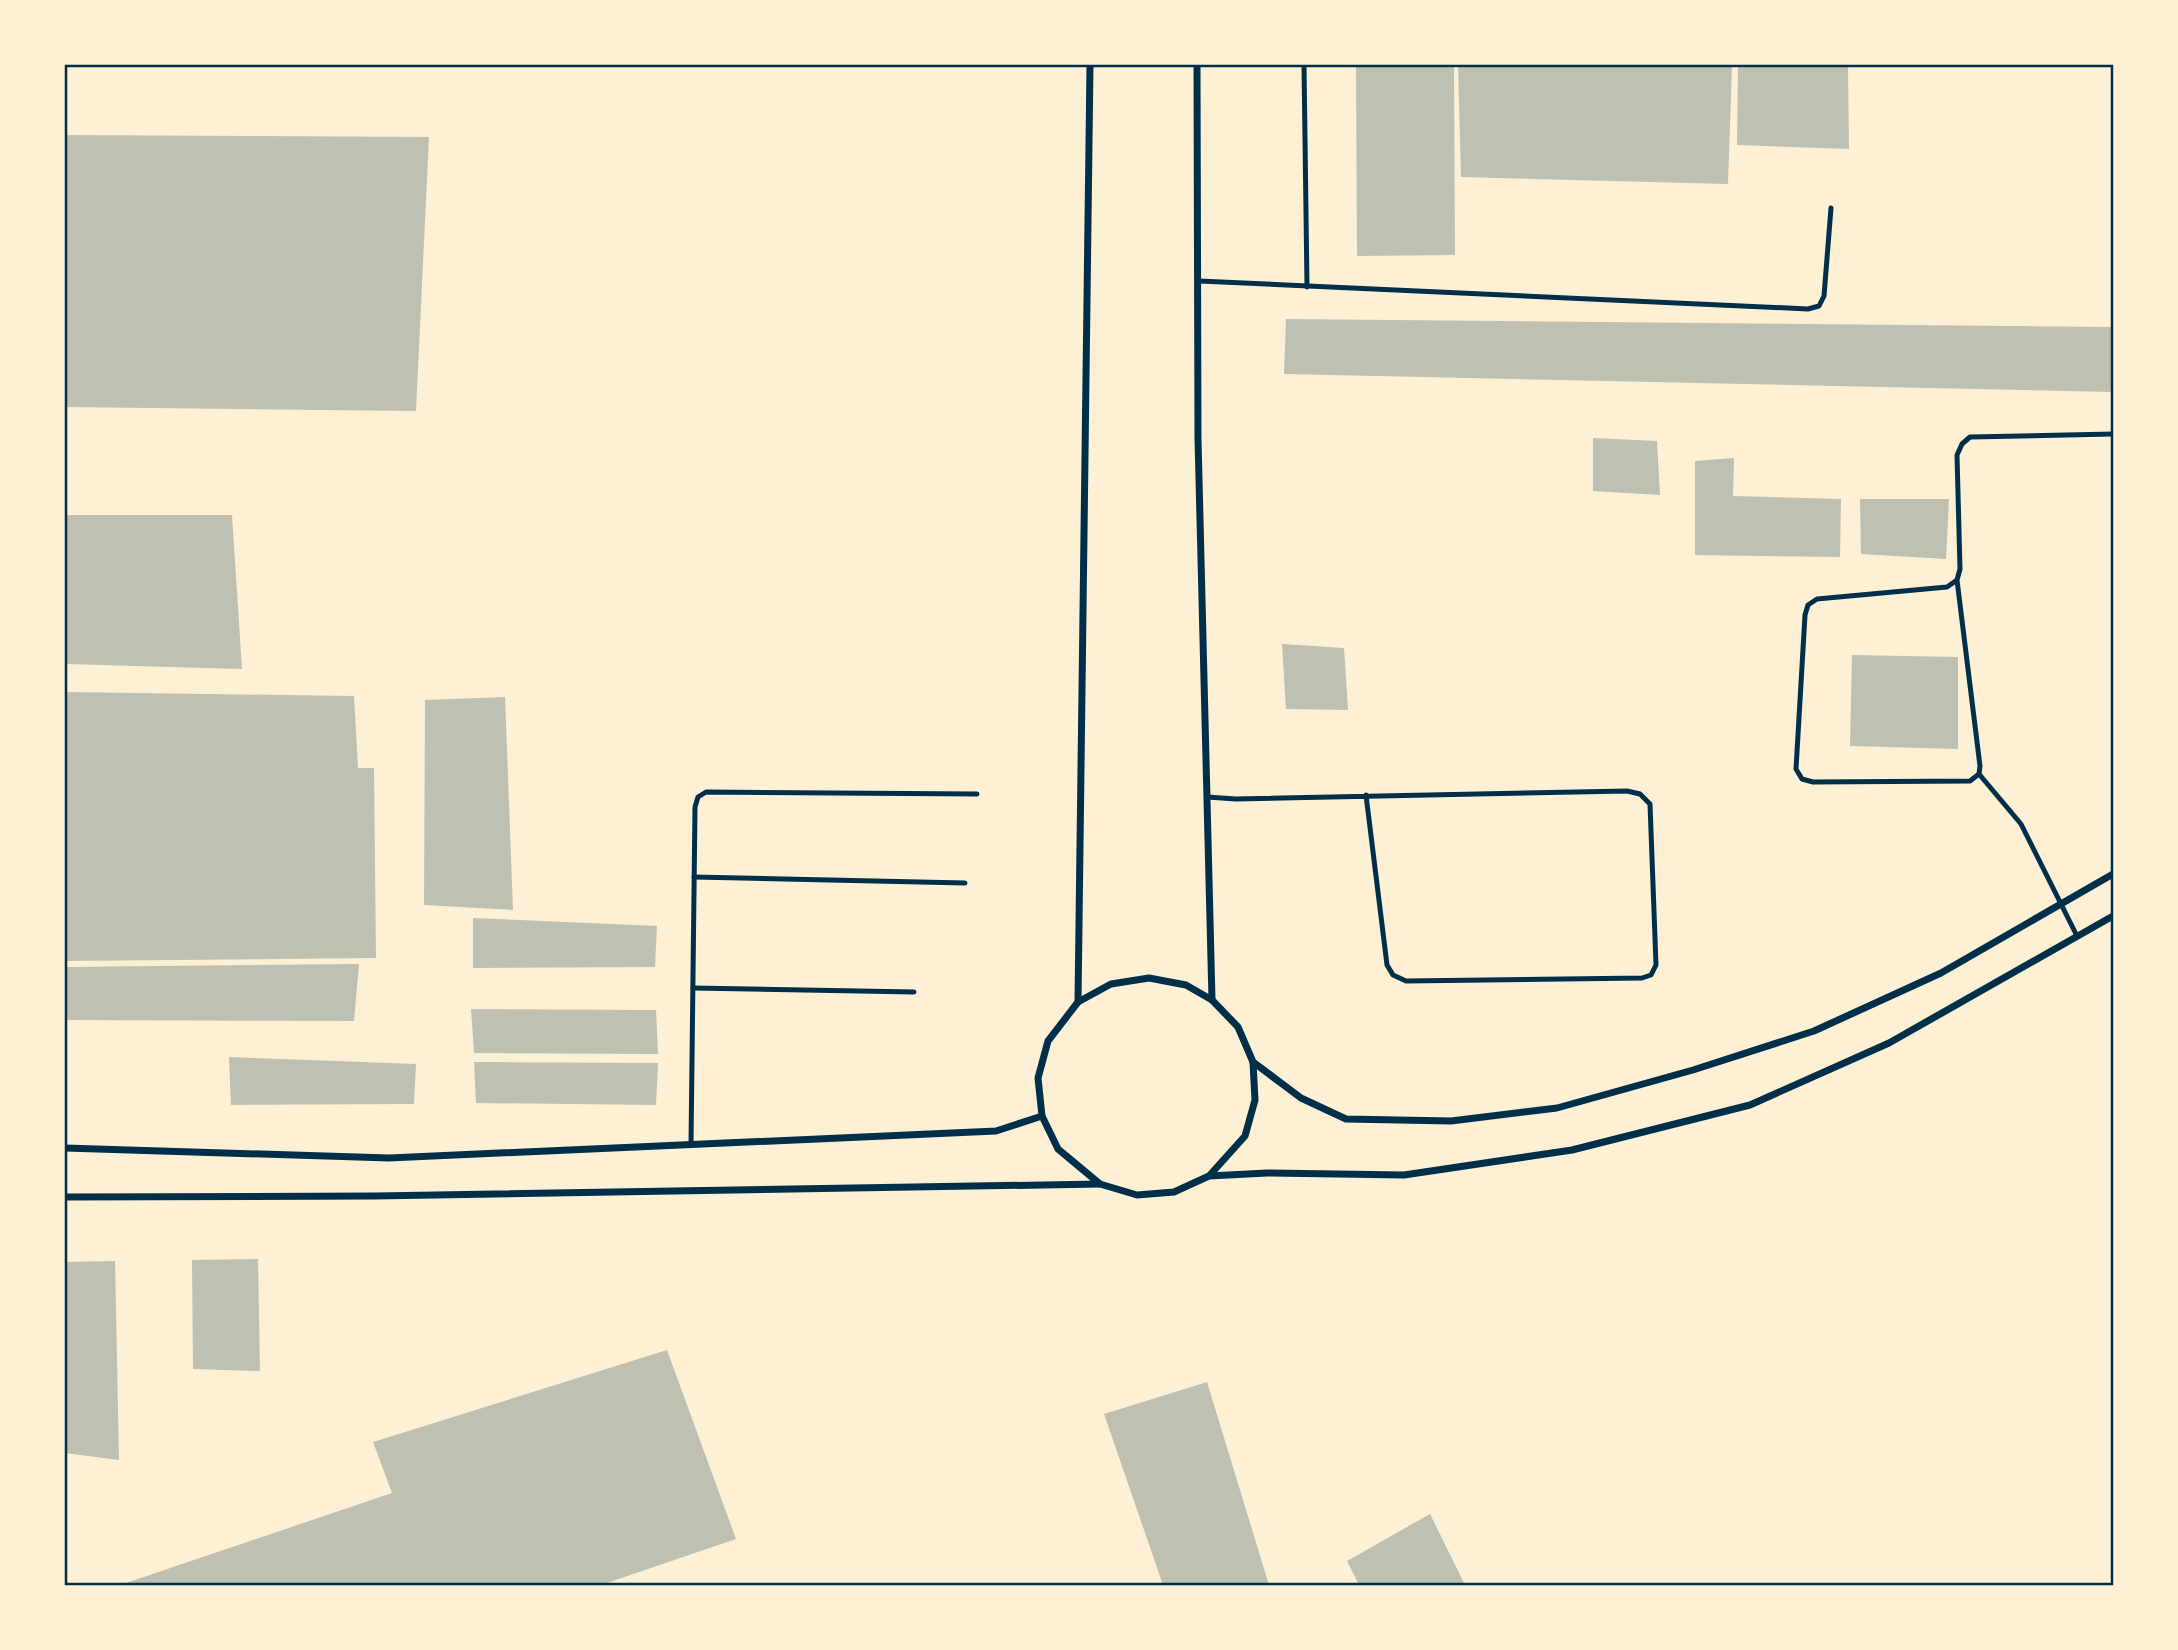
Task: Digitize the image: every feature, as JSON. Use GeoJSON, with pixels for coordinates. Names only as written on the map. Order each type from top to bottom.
{"type":"FeatureCollection","features":[{"type":"Feature","properties":{"kind":"street"},"geometry":{"type":"LineString","coordinates":[[1078,1002],[1090,65]]}},
{"type":"Feature","properties":{"kind":"street"},"geometry":{"type":"LineString","coordinates":[[1197,65],[1198,439],[1212,1000]]}},
{"type":"Feature","properties":{"kind":"street"},"geometry":{"type":"LineString","coordinates":[[1253,1062],[1301,1098],[1346,1119],[1451,1121],[1557,1108],[1693,1070],[1814,1031],[1941,973],[2113,874]]}},
{"type":"Feature","properties":{"kind":"street"},"geometry":{"type":"LineString","coordinates":[[65,1197],[375,1196],[1100,1184],[1137,1195],[1174,1192],[1209,1176],[1267,1173],[1404,1175],[1572,1150],[1750,1105],[1889,1043],[2113,916]]}},
{"type":"Feature","properties":{"kind":"street"},"geometry":{"type":"LineString","coordinates":[[1100,1184],[1058,1149],[1042,1116],[1038,1078],[1048,1041],[1078,1002],[1111,984],[1149,978],[1185,985],[1212,1000],[1238,1027],[1253,1062],[1255,1100],[1245,1136],[1209,1176]]}},
{"type":"Feature","properties":{"kind":"street"},"geometry":{"type":"LineString","coordinates":[[65,1148],[389,1158],[996,1131],[1042,1116]]}},
{"type":"Feature","properties":{"kind":"lane"},"geometry":{"type":"LineString","coordinates":[[1304,65],[1307,287]]}},
{"type":"Feature","properties":{"kind":"lane"},"geometry":{"type":"LineString","coordinates":[[1199,281],[1808,309],[1819,306],[1824,296],[1831,208]]}},
{"type":"Feature","properties":{"kind":"lane"},"geometry":{"type":"LineString","coordinates":[[1957,580],[1947,587],[1817,599],[1808,605],[1805,615],[1796,769],[1802,779],[1813,782],[1970,781],[1979,774],[1957,580],[1960,569],[1957,455],[1962,444],[1970,437],[2113,434]]}},
{"type":"Feature","properties":{"kind":"lane"},"geometry":{"type":"LineString","coordinates":[[1979,774],[2021,824],[2077,936]]}},
{"type":"Feature","properties":{"kind":"lane"},"geometry":{"type":"LineString","coordinates":[[1207,797],[1236,799],[1366,795],[1627,791],[1640,794],[1650,804],[1657,965],[1651,975],[1642,978],[1406,981],[1393,975],[1387,965],[1366,795]]}},
{"type":"Feature","properties":{"kind":"lane"},"geometry":{"type":"LineString","coordinates":[[691,1145],[695,807],[698,797],[706,793],[977,794]]}},
{"type":"Feature","properties":{"kind":"lane"},"geometry":{"type":"LineString","coordinates":[[694,877],[965,883]]}},
{"type":"Feature","properties":{"kind":"lane"},"geometry":{"type":"LineString","coordinates":[[693,988],[914,992]]}},
{"type":"Feature","properties":{"kind":"building"},"geometry":{"type":"Polygon","coordinates":[[[1356,65],[1454,65],[1455,255],[1357,256],[1356,65]]]}},
{"type":"Feature","properties":{"kind":"building"},"geometry":{"type":"Polygon","coordinates":[[[1458,65],[1732,65],[1728,184],[1461,177],[1458,65]]]}},
{"type":"Feature","properties":{"kind":"building"},"geometry":{"type":"Polygon","coordinates":[[[1738,65],[1848,65],[1849,149],[1737,145],[1738,65]]]}},
{"type":"Feature","properties":{"kind":"building"},"geometry":{"type":"Polygon","coordinates":[[[65,135],[429,137],[416,411],[65,407],[65,135]]]}},
{"type":"Feature","properties":{"kind":"building"},"geometry":{"type":"Polygon","coordinates":[[[1286,319],[2113,327],[2113,392],[1284,374],[1286,319]]]}},
{"type":"Feature","properties":{"kind":"building"},"geometry":{"type":"Polygon","coordinates":[[[1593,438],[1657,441],[1660,495],[1593,491],[1593,438]]]}},
{"type":"Feature","properties":{"kind":"building"},"geometry":{"type":"Polygon","coordinates":[[[1734,458],[1733,496],[1841,499],[1840,557],[1695,555],[1695,461],[1734,458]]]}},
{"type":"Feature","properties":{"kind":"building"},"geometry":{"type":"Polygon","coordinates":[[[1860,499],[1949,499],[1946,559],[1861,554],[1860,499]]]}},
{"type":"Feature","properties":{"kind":"building"},"geometry":{"type":"Polygon","coordinates":[[[65,515],[232,515],[242,669],[65,664],[65,515]]]}},
{"type":"Feature","properties":{"kind":"building"},"geometry":{"type":"Polygon","coordinates":[[[1282,644],[1344,648],[1348,710],[1286,709],[1282,644]]]}},
{"type":"Feature","properties":{"kind":"building"},"geometry":{"type":"Polygon","coordinates":[[[1852,655],[1958,657],[1958,749],[1850,746],[1852,655]]]}},
{"type":"Feature","properties":{"kind":"building"},"geometry":{"type":"Polygon","coordinates":[[[65,692],[354,696],[358,768],[374,768],[376,958],[65,961],[65,692]]]}},
{"type":"Feature","properties":{"kind":"building"},"geometry":{"type":"Polygon","coordinates":[[[505,697],[513,910],[424,905],[425,700],[505,697]]]}},
{"type":"Feature","properties":{"kind":"building"},"geometry":{"type":"Polygon","coordinates":[[[473,918],[657,926],[655,967],[473,968],[473,918]]]}},
{"type":"Feature","properties":{"kind":"building"},"geometry":{"type":"Polygon","coordinates":[[[359,964],[354,1021],[65,1020],[65,967],[359,964]]]}},
{"type":"Feature","properties":{"kind":"building"},"geometry":{"type":"Polygon","coordinates":[[[471,1009],[656,1010],[658,1054],[474,1053],[471,1009]]]}},
{"type":"Feature","properties":{"kind":"building"},"geometry":{"type":"Polygon","coordinates":[[[229,1057],[416,1064],[414,1104],[231,1105],[229,1057]]]}},
{"type":"Feature","properties":{"kind":"building"},"geometry":{"type":"Polygon","coordinates":[[[474,1062],[658,1063],[656,1105],[476,1103],[474,1062]]]}},
{"type":"Feature","properties":{"kind":"building"},"geometry":{"type":"Polygon","coordinates":[[[258,1259],[260,1371],[193,1369],[192,1260],[258,1259]]]}},
{"type":"Feature","properties":{"kind":"building"},"geometry":{"type":"Polygon","coordinates":[[[115,1261],[119,1460],[65,1453],[65,1262],[115,1261]]]}},
{"type":"Feature","properties":{"kind":"building"},"geometry":{"type":"Polygon","coordinates":[[[667,1350],[736,1539],[601,1585],[120,1585],[392,1493],[373,1442],[667,1350]]]}},
{"type":"Feature","properties":{"kind":"building"},"geometry":{"type":"Polygon","coordinates":[[[1207,1382],[1269,1585],[1163,1585],[1104,1414],[1207,1382]]]}},
{"type":"Feature","properties":{"kind":"building"},"geometry":{"type":"Polygon","coordinates":[[[1430,1514],[1465,1585],[1359,1585],[1347,1561],[1430,1514]]]}}]}
